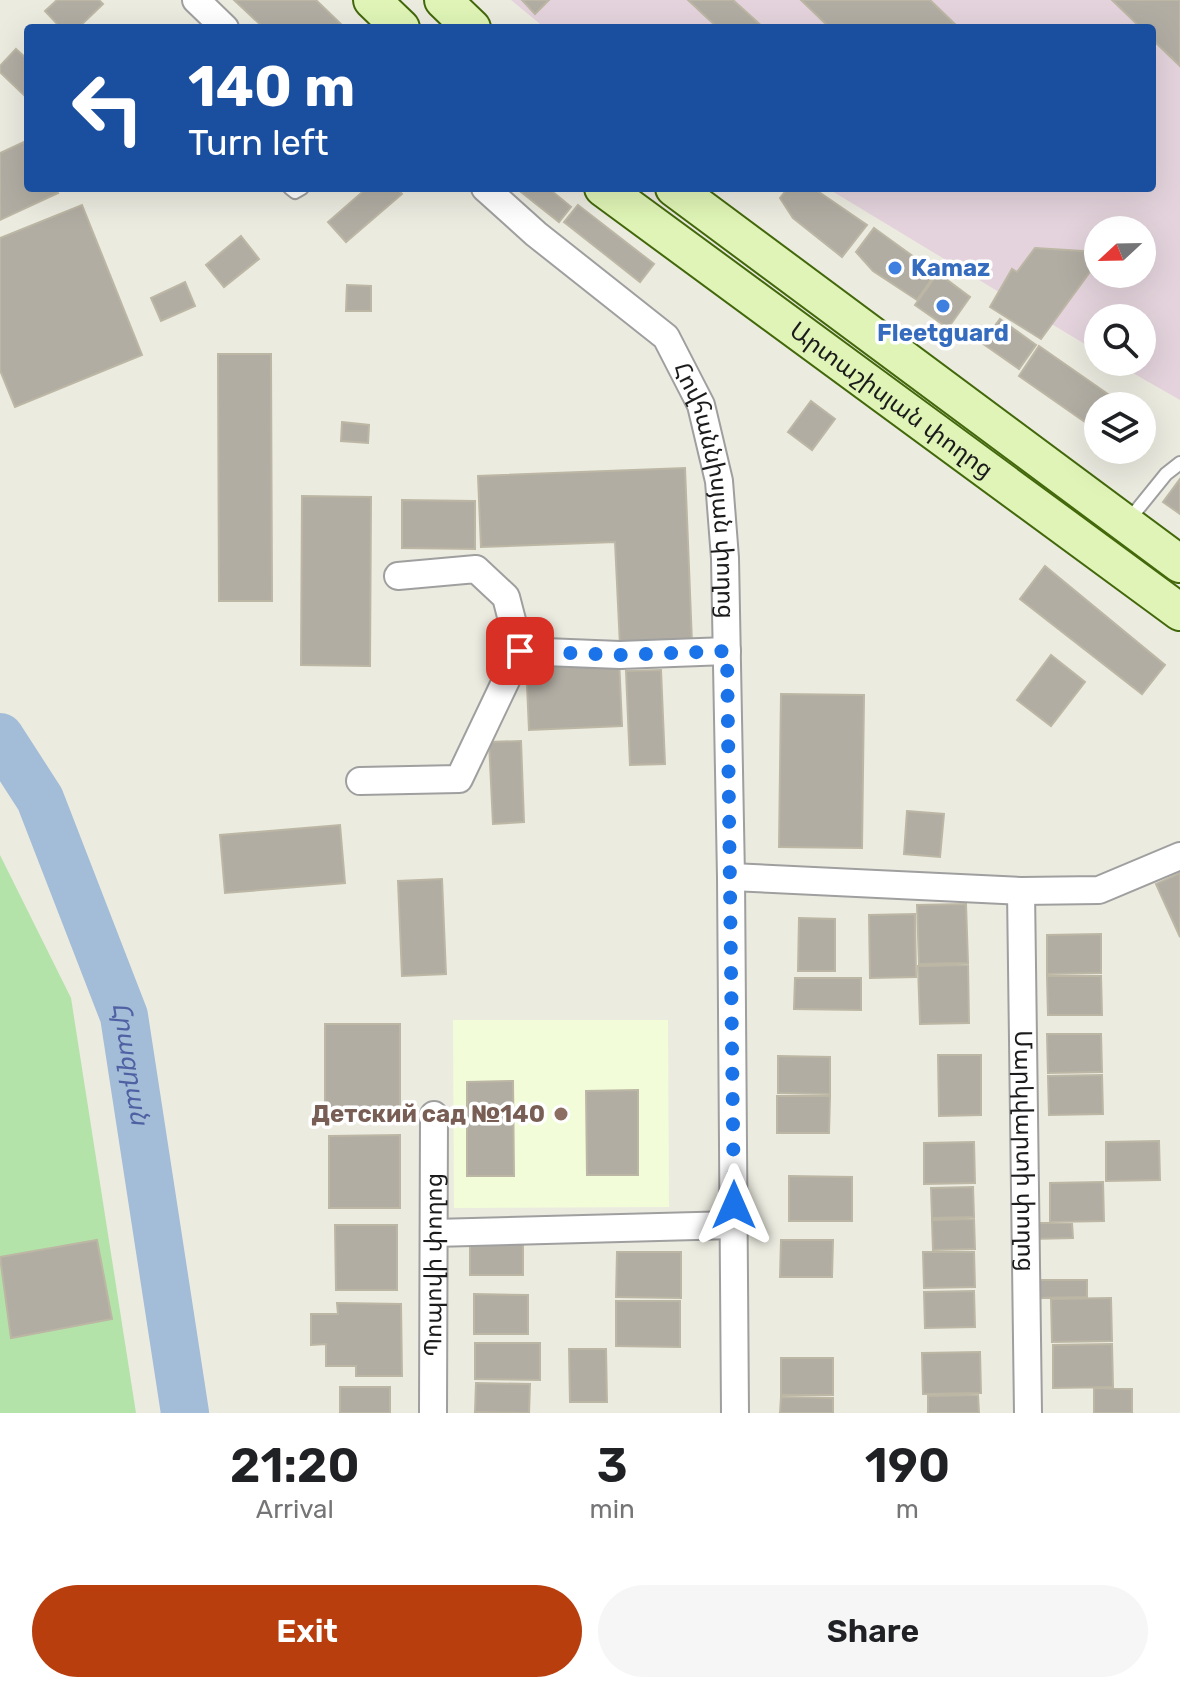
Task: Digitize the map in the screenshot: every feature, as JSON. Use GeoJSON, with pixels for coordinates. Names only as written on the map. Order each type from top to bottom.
{"type":"FeatureCollection","features":[{"type":"Feature","properties":{"kind":"main road"},"geometry":{"type":"LineString","coordinates":[[372,0],[397,24]]}},
{"type":"Feature","properties":{"kind":"main road"},"geometry":{"type":"LineString","coordinates":[[443,0],[468,24]]}},
{"type":"Feature","properties":{"kind":"main road","name":"Արտաշիսյան փողոց"},"geometry":{"type":"LineString","coordinates":[[608,192],[1180,612]]}},
{"type":"Feature","properties":{"kind":"main road","name":"Արտաշիսյան փողոց"},"geometry":{"type":"LineString","coordinates":[[679,192],[1180,564]]}},
{"type":"Feature","properties":{"kind":"main road"},"geometry":{"type":"LineString","coordinates":[[917,419],[940,386]]}},
{"type":"Feature","properties":{"kind":"street"},"geometry":{"type":"LineString","coordinates":[[196,0],[221,24]]}},
{"type":"Feature","properties":{"kind":"street","name":"Հովհաննիսյան փողոց"},"geometry":{"type":"LineString","coordinates":[[489,192],[536,234],[666,337],[701,405],[719,481],[727,651],[731,877],[735,1413]]}},
{"type":"Feature","properties":{"kind":"street"},"geometry":{"type":"LineString","coordinates":[[360,781],[459,779],[520,651],[506,597],[476,569],[398,576]]}},
{"type":"Feature","properties":{"kind":"street"},"geometry":{"type":"LineString","coordinates":[[520,651],[620,655],[727,651]]}},
{"type":"Feature","properties":{"kind":"street"},"geometry":{"type":"LineString","coordinates":[[731,877],[1021,891],[1099,890],[1180,856]]}},
{"type":"Feature","properties":{"kind":"street","name":"Մարկվարտի փողոց"},"geometry":{"type":"LineString","coordinates":[[1021,891],[1028,1413]]}},
{"type":"Feature","properties":{"kind":"street","name":"Պոպովի փողոց"},"geometry":{"type":"LineString","coordinates":[[433,1413],[434,1115]]}},
{"type":"Feature","properties":{"kind":"street"},"geometry":{"type":"LineString","coordinates":[[434,1233],[734,1225]]}},
{"type":"Feature","properties":{"kind":"lane"},"geometry":{"type":"LineString","coordinates":[[1126,524],[1166,474],[1180,463]]}},
{"type":"Feature","properties":{"kind":"shaded area"},"geometry":{"type":"Polygon","coordinates":[[[511,0],[1180,0],[1180,400],[1138,376],[1156,376],[1156,304],[1084,304],[1084,344],[834,192],[1156,192],[1156,24],[540,24],[511,0]]]}},
{"type":"Feature","properties":{"kind":"shaded area","name":"Детский сад №140"},"geometry":{"type":"Polygon","coordinates":[[[453,1020],[668,1020],[669,1207],[454,1208],[453,1020]]]}},
{"type":"Feature","properties":{"kind":"green space"},"geometry":{"type":"Polygon","coordinates":[[[0,855],[71,998],[136,1413],[0,1413],[0,855]]]}},
{"type":"Feature","properties":{"kind":"building"},"geometry":{"type":"Polygon","coordinates":[[[57,0],[99,0],[103,4],[82,24],[57,24],[45,11],[57,0]]]}},
{"type":"Feature","properties":{"kind":"building"},"geometry":{"type":"Polygon","coordinates":[[[234,0],[316,0],[341,24],[260,24],[234,0]]]}},
{"type":"Feature","properties":{"kind":"building"},"geometry":{"type":"Polygon","coordinates":[[[522,0],[549,0],[535,14],[522,0]]]}},
{"type":"Feature","properties":{"kind":"building"},"geometry":{"type":"Polygon","coordinates":[[[688,0],[733,0],[760,24],[714,24],[688,0]]]}},
{"type":"Feature","properties":{"kind":"building"},"geometry":{"type":"Polygon","coordinates":[[[801,0],[930,0],[955,24],[826,24],[801,0]]]}},
{"type":"Feature","properties":{"kind":"building"},"geometry":{"type":"Polygon","coordinates":[[[1112,0],[1180,0],[1180,66],[1156,43],[1156,24],[1137,24],[1112,0]]]}},
{"type":"Feature","properties":{"kind":"building"},"geometry":{"type":"Polygon","coordinates":[[[16,49],[24,56],[24,95],[0,72],[0,66],[16,49]]]}},
{"type":"Feature","properties":{"kind":"building"},"geometry":{"type":"Polygon","coordinates":[[[24,142],[24,192],[58,193],[0,220],[0,153],[24,142]]]}},
{"type":"Feature","properties":{"kind":"building"},"geometry":{"type":"Polygon","coordinates":[[[362,192],[402,194],[346,242],[328,222],[362,192]]]}},
{"type":"Feature","properties":{"kind":"building"},"geometry":{"type":"Polygon","coordinates":[[[521,192],[553,192],[571,207],[559,222],[521,192]]]}},
{"type":"Feature","properties":{"kind":"building"},"geometry":{"type":"Polygon","coordinates":[[[785,192],[819,192],[867,225],[842,257],[793,218],[780,198],[785,192]]]}},
{"type":"Feature","properties":{"kind":"building"},"geometry":{"type":"Polygon","coordinates":[[[82,205],[142,355],[15,407],[0,370],[0,238],[82,205]]]}},
{"type":"Feature","properties":{"kind":"building"},"geometry":{"type":"Polygon","coordinates":[[[578,205],[654,264],[640,282],[564,222],[578,205]]]}},
{"type":"Feature","properties":{"kind":"building"},"geometry":{"type":"Polygon","coordinates":[[[874,228],[936,273],[917,300],[873,271],[856,252],[874,228]]]}},
{"type":"Feature","properties":{"kind":"building"},"geometry":{"type":"Polygon","coordinates":[[[241,236],[259,259],[224,287],[206,265],[241,236]]]}},
{"type":"Feature","properties":{"kind":"building"},"geometry":{"type":"Polygon","coordinates":[[[1035,248],[1084,251],[1084,280],[1041,339],[990,307],[1012,269],[1017,272],[1035,248]]]}},
{"type":"Feature","properties":{"kind":"building"},"geometry":{"type":"Polygon","coordinates":[[[938,273],[970,297],[948,328],[915,305],[938,273]]]}},
{"type":"Feature","properties":{"kind":"building"},"geometry":{"type":"Polygon","coordinates":[[[185,282],[195,306],[161,321],[151,298],[185,282]]]}},
{"type":"Feature","properties":{"kind":"building"},"geometry":{"type":"Polygon","coordinates":[[[347,285],[371,286],[371,311],[346,311],[347,285]]]}},
{"type":"Feature","properties":{"kind":"building"},"geometry":{"type":"Polygon","coordinates":[[[1000,319],[1036,345],[1019,369],[982,343],[1000,319]]]}},
{"type":"Feature","properties":{"kind":"building"},"geometry":{"type":"Polygon","coordinates":[[[1039,346],[1105,392],[1084,392],[1084,421],[1019,376],[1039,346]]]}},
{"type":"Feature","properties":{"kind":"building"},"geometry":{"type":"Polygon","coordinates":[[[218,354],[271,354],[272,601],[219,601],[218,354]]]}},
{"type":"Feature","properties":{"kind":"building"},"geometry":{"type":"Polygon","coordinates":[[[811,401],[835,419],[812,450],[788,432],[811,401]]]}},
{"type":"Feature","properties":{"kind":"building"},"geometry":{"type":"Polygon","coordinates":[[[342,422],[369,425],[368,443],[341,441],[342,422]]]}},
{"type":"Feature","properties":{"kind":"building"},"geometry":{"type":"Polygon","coordinates":[[[685,468],[692,643],[620,646],[615,542],[481,547],[478,476],[685,468]]]}},
{"type":"Feature","properties":{"kind":"building"},"geometry":{"type":"Polygon","coordinates":[[[1180,479],[1180,514],[1163,502],[1180,479]]]}},
{"type":"Feature","properties":{"kind":"building"},"geometry":{"type":"Polygon","coordinates":[[[302,496],[371,497],[370,666],[301,665],[302,496]]]}},
{"type":"Feature","properties":{"kind":"building"},"geometry":{"type":"Polygon","coordinates":[[[402,500],[475,501],[475,549],[402,548],[402,500]]]}},
{"type":"Feature","properties":{"kind":"building"},"geometry":{"type":"Polygon","coordinates":[[[1045,566],[1165,665],[1142,694],[1020,599],[1045,566]]]}},
{"type":"Feature","properties":{"kind":"building"},"geometry":{"type":"Polygon","coordinates":[[[1051,655],[1085,682],[1051,726],[1017,700],[1051,655]]]}},
{"type":"Feature","properties":{"kind":"building"},"geometry":{"type":"Polygon","coordinates":[[[619,658],[622,726],[529,730],[526,662],[619,658]]]}},
{"type":"Feature","properties":{"kind":"building"},"geometry":{"type":"Polygon","coordinates":[[[661,670],[665,764],[630,765],[626,671],[661,670]]]}},
{"type":"Feature","properties":{"kind":"building"},"geometry":{"type":"Polygon","coordinates":[[[781,694],[864,695],[862,848],[779,847],[781,694]]]}},
{"type":"Feature","properties":{"kind":"building"},"geometry":{"type":"Polygon","coordinates":[[[521,741],[524,822],[493,824],[489,742],[521,741]]]}},
{"type":"Feature","properties":{"kind":"building"},"geometry":{"type":"Polygon","coordinates":[[[907,811],[944,814],[940,857],[904,854],[907,811]]]}},
{"type":"Feature","properties":{"kind":"building"},"geometry":{"type":"Polygon","coordinates":[[[340,825],[345,883],[225,893],[220,835],[340,825]]]}},
{"type":"Feature","properties":{"kind":"building"},"geometry":{"type":"Polygon","coordinates":[[[1180,873],[1180,937],[1156,884],[1180,873]]]}},
{"type":"Feature","properties":{"kind":"building"},"geometry":{"type":"Polygon","coordinates":[[[442,879],[446,974],[402,976],[398,881],[442,879]]]}},
{"type":"Feature","properties":{"kind":"building"},"geometry":{"type":"Polygon","coordinates":[[[966,904],[968,963],[919,964],[917,905],[966,904]]]}},
{"type":"Feature","properties":{"kind":"building"},"geometry":{"type":"Polygon","coordinates":[[[915,914],[916,977],[870,978],[869,915],[915,914]]]}},
{"type":"Feature","properties":{"kind":"building"},"geometry":{"type":"Polygon","coordinates":[[[799,918],[835,919],[835,971],[798,971],[799,918]]]}},
{"type":"Feature","properties":{"kind":"building"},"geometry":{"type":"Polygon","coordinates":[[[1101,934],[1101,973],[1047,974],[1047,935],[1101,934]]]}},
{"type":"Feature","properties":{"kind":"building"},"geometry":{"type":"Polygon","coordinates":[[[968,965],[969,1023],[920,1024],[918,966],[968,965]]]}},
{"type":"Feature","properties":{"kind":"building"},"geometry":{"type":"Polygon","coordinates":[[[1047,976],[1101,976],[1102,1015],[1048,1015],[1047,976]]]}},
{"type":"Feature","properties":{"kind":"building"},"geometry":{"type":"Polygon","coordinates":[[[795,978],[861,978],[861,1010],[794,1009],[795,978]]]}},
{"type":"Feature","properties":{"kind":"building"},"geometry":{"type":"Polygon","coordinates":[[[325,1024],[400,1024],[400,1114],[325,1114],[325,1024]]]}},
{"type":"Feature","properties":{"kind":"building"},"geometry":{"type":"Polygon","coordinates":[[[1047,1034],[1101,1034],[1102,1072],[1048,1073],[1047,1034]]]}},
{"type":"Feature","properties":{"kind":"building"},"geometry":{"type":"Polygon","coordinates":[[[938,1055],[981,1055],[981,1115],[939,1116],[938,1055]]]}},
{"type":"Feature","properties":{"kind":"building"},"geometry":{"type":"Polygon","coordinates":[[[778,1056],[830,1057],[830,1094],[778,1093],[778,1056]]]}},
{"type":"Feature","properties":{"kind":"building"},"geometry":{"type":"Polygon","coordinates":[[[1102,1075],[1103,1114],[1049,1115],[1048,1076],[1102,1075]]]}},
{"type":"Feature","properties":{"kind":"building"},"geometry":{"type":"Polygon","coordinates":[[[513,1081],[514,1176],[467,1176],[467,1082],[513,1081]]]}},
{"type":"Feature","properties":{"kind":"building"},"geometry":{"type":"Polygon","coordinates":[[[638,1090],[638,1175],[587,1175],[586,1091],[638,1090]]]}},
{"type":"Feature","properties":{"kind":"building"},"geometry":{"type":"Polygon","coordinates":[[[777,1096],[830,1096],[829,1133],[777,1133],[777,1096]]]}},
{"type":"Feature","properties":{"kind":"building"},"geometry":{"type":"Polygon","coordinates":[[[400,1135],[400,1208],[329,1208],[329,1136],[400,1135]]]}},
{"type":"Feature","properties":{"kind":"building"},"geometry":{"type":"Polygon","coordinates":[[[1159,1141],[1160,1180],[1106,1181],[1106,1142],[1159,1141]]]}},
{"type":"Feature","properties":{"kind":"building"},"geometry":{"type":"Polygon","coordinates":[[[974,1142],[975,1183],[924,1184],[924,1143],[974,1142]]]}},
{"type":"Feature","properties":{"kind":"building"},"geometry":{"type":"Polygon","coordinates":[[[789,1176],[852,1177],[852,1221],[789,1221],[789,1176]]]}},
{"type":"Feature","properties":{"kind":"building"},"geometry":{"type":"Polygon","coordinates":[[[1103,1182],[1104,1221],[1050,1222],[1050,1183],[1103,1182]]]}},
{"type":"Feature","properties":{"kind":"building"},"geometry":{"type":"Polygon","coordinates":[[[973,1187],[974,1217],[932,1218],[931,1188],[973,1187]]]}},
{"type":"Feature","properties":{"kind":"building"},"geometry":{"type":"Polygon","coordinates":[[[974,1219],[975,1249],[933,1250],[932,1220],[974,1219]]]}},
{"type":"Feature","properties":{"kind":"building"},"geometry":{"type":"Polygon","coordinates":[[[1030,1223],[1072,1223],[1073,1238],[1030,1239],[1030,1223]]]}},
{"type":"Feature","properties":{"kind":"building"},"geometry":{"type":"Polygon","coordinates":[[[335,1225],[397,1225],[397,1290],[336,1290],[335,1225]]]}},
{"type":"Feature","properties":{"kind":"building"},"geometry":{"type":"Polygon","coordinates":[[[470,1239],[523,1239],[523,1275],[470,1275],[470,1239]]]}},
{"type":"Feature","properties":{"kind":"building"},"geometry":{"type":"Polygon","coordinates":[[[97,1240],[112,1319],[11,1338],[0,1257],[97,1240]]]}},
{"type":"Feature","properties":{"kind":"building"},"geometry":{"type":"Polygon","coordinates":[[[781,1240],[833,1240],[832,1277],[780,1277],[781,1240]]]}},
{"type":"Feature","properties":{"kind":"building"},"geometry":{"type":"Polygon","coordinates":[[[617,1252],[681,1252],[681,1298],[616,1297],[617,1252]]]}},
{"type":"Feature","properties":{"kind":"building"},"geometry":{"type":"Polygon","coordinates":[[[923,1252],[974,1252],[975,1287],[924,1288],[923,1252]]]}},
{"type":"Feature","properties":{"kind":"building"},"geometry":{"type":"Polygon","coordinates":[[[1037,1280],[1087,1280],[1087,1297],[1038,1298],[1037,1280]]]}},
{"type":"Feature","properties":{"kind":"building"},"geometry":{"type":"Polygon","coordinates":[[[974,1291],[975,1327],[925,1328],[924,1292],[974,1291]]]}},
{"type":"Feature","properties":{"kind":"building"},"geometry":{"type":"Polygon","coordinates":[[[474,1294],[528,1295],[528,1334],[474,1334],[474,1294]]]}},
{"type":"Feature","properties":{"kind":"building"},"geometry":{"type":"Polygon","coordinates":[[[1111,1298],[1112,1341],[1052,1342],[1051,1299],[1111,1298]]]}},
{"type":"Feature","properties":{"kind":"building"},"geometry":{"type":"Polygon","coordinates":[[[616,1301],[680,1301],[680,1347],[616,1346],[616,1301]]]}},
{"type":"Feature","properties":{"kind":"building"},"geometry":{"type":"Polygon","coordinates":[[[337,1303],[401,1304],[402,1376],[356,1376],[356,1366],[326,1366],[326,1344],[311,1345],[311,1314],[338,1314],[337,1303]]]}},
{"type":"Feature","properties":{"kind":"building"},"geometry":{"type":"Polygon","coordinates":[[[475,1343],[540,1343],[540,1380],[475,1379],[475,1343]]]}},
{"type":"Feature","properties":{"kind":"building"},"geometry":{"type":"Polygon","coordinates":[[[1112,1344],[1113,1387],[1053,1388],[1053,1345],[1112,1344]]]}},
{"type":"Feature","properties":{"kind":"building"},"geometry":{"type":"Polygon","coordinates":[[[569,1349],[606,1349],[607,1402],[570,1402],[569,1349]]]}},
{"type":"Feature","properties":{"kind":"building"},"geometry":{"type":"Polygon","coordinates":[[[980,1352],[981,1393],[923,1394],[922,1353],[980,1352]]]}},
{"type":"Feature","properties":{"kind":"building"},"geometry":{"type":"Polygon","coordinates":[[[781,1358],[833,1358],[833,1395],[781,1395],[781,1358]]]}},
{"type":"Feature","properties":{"kind":"building"},"geometry":{"type":"Polygon","coordinates":[[[476,1383],[530,1384],[529,1413],[475,1412],[476,1383]]]}},
{"type":"Feature","properties":{"kind":"building"},"geometry":{"type":"Polygon","coordinates":[[[340,1387],[390,1387],[390,1413],[340,1413],[340,1387]]]}},
{"type":"Feature","properties":{"kind":"building"},"geometry":{"type":"Polygon","coordinates":[[[1094,1388],[1132,1389],[1132,1413],[1094,1413],[1094,1388]]]}},
{"type":"Feature","properties":{"kind":"building"},"geometry":{"type":"Polygon","coordinates":[[[978,1395],[979,1413],[928,1413],[928,1396],[978,1395]]]}},
{"type":"Feature","properties":{"kind":"building"},"geometry":{"type":"Polygon","coordinates":[[[781,1397],[833,1398],[833,1413],[780,1413],[781,1397]]]}},
{"type":"Feature","properties":{"kind":"waterway","name":"Հրազդան"},"geometry":{"type":"LineString","coordinates":[[0,737],[40,799],[124,1016],[185,1413]]}},
{"type":"Feature","properties":{"kind":"place","name":"Kamaz"},"geometry":{"type":"Point","coordinates":[895,268]}},
{"type":"Feature","properties":{"kind":"place","name":"Fleetguard"},"geometry":{"type":"Point","coordinates":[943,306]}},
{"type":"Feature","properties":{"kind":"place","name":"Детский сад №140"},"geometry":{"type":"Point","coordinates":[561,1114]}},
{"type":"Feature","properties":{"kind":"route"},"geometry":{"type":"LineString","coordinates":[[520,651],[620,655],[727,651],[734,1205]]}}]}
